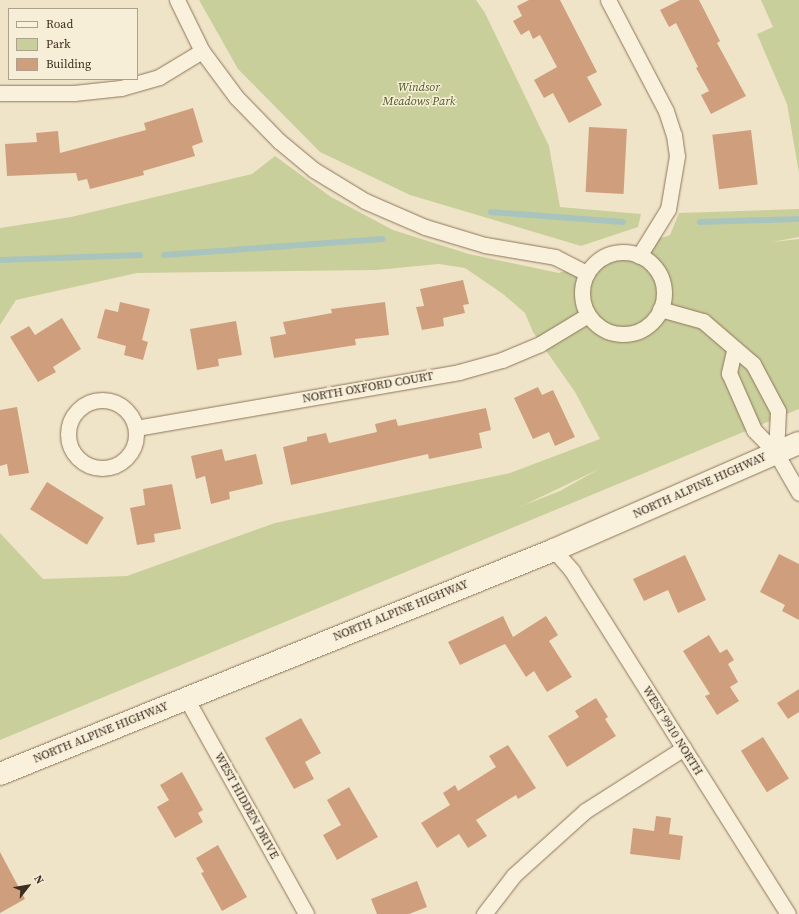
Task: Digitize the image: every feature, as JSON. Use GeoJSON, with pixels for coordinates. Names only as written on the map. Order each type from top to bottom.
{"type":"FeatureCollection","features":[{"type":"Feature","properties":{"kind":"main road","name":"NORTH ALPINE HIGHWAY"},"geometry":{"type":"LineString","coordinates":[[0,774],[554,550],[799,443]]}},
{"type":"Feature","properties":{"kind":"street"},"geometry":{"type":"LineString","coordinates":[[177,0],[202,51],[236,97],[279,141],[314,170],[365,201],[425,227],[485,245],[555,257],[587,272]]}},
{"type":"Feature","properties":{"kind":"street"},"geometry":{"type":"LineString","coordinates":[[608,0],[666,111],[674,135],[678,156],[668,209],[639,256]]}},
{"type":"Feature","properties":{"kind":"street"},"geometry":{"type":"LineString","coordinates":[[0,93],[74,93],[121,88],[159,76],[202,51]]}},
{"type":"Feature","properties":{"kind":"street"},"geometry":{"type":"LineString","coordinates":[[630,253],[639,256],[656,269],[660,278],[663,288],[660,309],[647,326],[626,334],[605,330],[588,315],[582,294],[587,272],[593,264],[610,254],[630,253]]}},
{"type":"Feature","properties":{"kind":"street"},"geometry":{"type":"LineString","coordinates":[[660,309],[702,321],[734,351],[753,364],[778,411],[776,453]]}},
{"type":"Feature","properties":{"kind":"street","name":"NORTH OXFORD COURT"},"geometry":{"type":"LineString","coordinates":[[136,428],[459,372],[502,360],[540,344],[588,315]]}},
{"type":"Feature","properties":{"kind":"street"},"geometry":{"type":"LineString","coordinates":[[734,351],[729,373],[754,430],[776,453],[799,493]]}},
{"type":"Feature","properties":{"kind":"street"},"geometry":{"type":"LineString","coordinates":[[92,400],[112,400],[120,404],[128,411],[136,428],[133,449],[119,464],[109,468],[98,468],[79,459],[69,441],[68,433],[72,416],[84,404],[92,400]]}},
{"type":"Feature","properties":{"kind":"street","name":"WEST 9910 NORTH"},"geometry":{"type":"LineString","coordinates":[[554,550],[572,571],[788,914]]}},
{"type":"Feature","properties":{"kind":"street","name":"WEST HIDDEN DRIVE"},"geometry":{"type":"LineString","coordinates":[[186,698],[306,914]]}},
{"type":"Feature","properties":{"kind":"street"},"geometry":{"type":"LineString","coordinates":[[484,914],[514,875],[585,811],[684,748]]}},
{"type":"Feature","properties":{"kind":"green space","name":"Windsor Meadows Park"},"geometry":{"type":"Polygon","coordinates":[[[199,0],[476,0],[485,13],[549,146],[560,207],[641,214],[638,227],[581,246],[410,195],[320,152],[238,69],[199,0]]]}},
{"type":"Feature","properties":{"kind":"green space"},"geometry":{"type":"Polygon","coordinates":[[[761,0],[799,0],[799,173],[787,104],[757,34],[773,27],[761,0]]]}},
{"type":"Feature","properties":{"kind":"green space"},"geometry":{"type":"Polygon","coordinates":[[[275,156],[331,197],[393,230],[469,254],[559,273],[670,235],[679,213],[799,209],[799,237],[772,242],[799,239],[799,409],[0,740],[0,533],[43,579],[127,576],[275,523],[510,473],[600,439],[575,392],[533,332],[525,313],[503,294],[465,268],[439,264],[376,270],[137,273],[16,300],[0,325],[0,228],[71,217],[252,174],[275,156]],[[599,469],[524,505],[560,491],[599,469]]]}},
{"type":"Feature","properties":{"kind":"building"},"geometry":{"type":"Polygon","coordinates":[[[529,0],[560,0],[597,72],[587,77],[602,105],[569,123],[553,93],[544,98],[534,80],[557,67],[540,35],[533,39],[529,30],[521,35],[513,21],[522,16],[517,6],[529,0]]]}},
{"type":"Feature","properties":{"kind":"building"},"geometry":{"type":"Polygon","coordinates":[[[680,0],[699,0],[720,41],[717,43],[746,96],[711,114],[701,95],[709,91],[696,68],[698,67],[676,23],[669,27],[660,10],[680,0]]]}},
{"type":"Feature","properties":{"kind":"building"},"geometry":{"type":"Polygon","coordinates":[[[193,108],[203,142],[192,146],[195,156],[143,171],[144,175],[90,189],[87,179],[78,181],[76,173],[7,176],[5,144],[37,142],[36,133],[58,131],[60,153],[146,130],[144,123],[193,108]]]}},
{"type":"Feature","properties":{"kind":"building"},"geometry":{"type":"Polygon","coordinates":[[[589,127],[627,129],[624,194],[586,192],[589,127]]]}},
{"type":"Feature","properties":{"kind":"building"},"geometry":{"type":"Polygon","coordinates":[[[751,130],[758,185],[719,189],[712,135],[751,130]]]}},
{"type":"Feature","properties":{"kind":"building"},"geometry":{"type":"Polygon","coordinates":[[[463,280],[469,304],[463,305],[465,313],[443,318],[444,326],[422,330],[416,307],[424,306],[420,289],[463,280]]]}},
{"type":"Feature","properties":{"kind":"building"},"geometry":{"type":"Polygon","coordinates":[[[120,302],[150,309],[142,340],[148,342],[143,360],[124,355],[126,346],[97,338],[105,309],[118,312],[120,302]]]}},
{"type":"Feature","properties":{"kind":"building"},"geometry":{"type":"Polygon","coordinates":[[[385,302],[389,335],[355,339],[356,345],[274,358],[270,337],[286,334],[283,322],[332,313],[331,309],[385,302]]]}},
{"type":"Feature","properties":{"kind":"building"},"geometry":{"type":"Polygon","coordinates":[[[62,318],[81,349],[53,367],[56,372],[38,382],[10,337],[29,326],[35,335],[62,318]]]}},
{"type":"Feature","properties":{"kind":"building"},"geometry":{"type":"Polygon","coordinates":[[[236,321],[242,355],[218,359],[219,366],[197,370],[190,329],[236,321]]]}},
{"type":"Feature","properties":{"kind":"building"},"geometry":{"type":"Polygon","coordinates":[[[538,387],[542,395],[553,390],[575,437],[555,446],[549,432],[533,439],[514,398],[538,387]]]}},
{"type":"Feature","properties":{"kind":"building"},"geometry":{"type":"Polygon","coordinates":[[[17,407],[29,473],[9,476],[7,464],[0,466],[0,410],[17,407]]]}},
{"type":"Feature","properties":{"kind":"building"},"geometry":{"type":"Polygon","coordinates":[[[486,408],[491,430],[479,433],[482,448],[429,459],[428,454],[291,485],[283,447],[307,441],[307,437],[326,433],[329,443],[377,432],[375,424],[396,419],[398,426],[486,408]]]}},
{"type":"Feature","properties":{"kind":"building"},"geometry":{"type":"Polygon","coordinates":[[[222,449],[225,461],[256,454],[263,484],[229,492],[230,499],[211,504],[205,476],[196,479],[191,456],[222,449]]]}},
{"type":"Feature","properties":{"kind":"building"},"geometry":{"type":"Polygon","coordinates":[[[47,482],[104,518],[87,545],[30,509],[47,482]]]}},
{"type":"Feature","properties":{"kind":"building"},"geometry":{"type":"Polygon","coordinates":[[[172,484],[181,529],[154,534],[155,542],[137,545],[130,508],[145,505],[143,489],[172,484]]]}},
{"type":"Feature","properties":{"kind":"building"},"geometry":{"type":"Polygon","coordinates":[[[779,554],[799,564],[799,620],[782,611],[785,605],[760,592],[779,554]]]}},
{"type":"Feature","properties":{"kind":"building"},"geometry":{"type":"Polygon","coordinates":[[[685,555],[706,600],[678,613],[668,590],[644,601],[633,579],[685,555]]]}},
{"type":"Feature","properties":{"kind":"building"},"geometry":{"type":"Polygon","coordinates":[[[503,616],[513,637],[546,616],[558,635],[549,641],[572,677],[547,692],[534,671],[526,677],[505,644],[460,665],[448,642],[503,616]]]}},
{"type":"Feature","properties":{"kind":"building"},"geometry":{"type":"Polygon","coordinates":[[[709,635],[720,653],[727,649],[734,660],[728,664],[738,682],[730,687],[739,701],[717,715],[705,696],[710,694],[683,651],[709,635]]]}},
{"type":"Feature","properties":{"kind":"building"},"geometry":{"type":"Polygon","coordinates":[[[799,689],[799,712],[788,719],[777,703],[799,689]]]}},
{"type":"Feature","properties":{"kind":"building"},"geometry":{"type":"Polygon","coordinates":[[[596,698],[608,717],[605,719],[616,736],[567,767],[548,736],[579,717],[575,711],[596,698]]]}},
{"type":"Feature","properties":{"kind":"building"},"geometry":{"type":"Polygon","coordinates":[[[301,718],[321,753],[305,762],[314,779],[294,789],[265,738],[301,718]]]}},
{"type":"Feature","properties":{"kind":"building"},"geometry":{"type":"Polygon","coordinates":[[[763,737],[789,779],[767,792],[741,751],[763,737]]]}},
{"type":"Feature","properties":{"kind":"building"},"geometry":{"type":"Polygon","coordinates":[[[508,745],[536,788],[518,799],[516,795],[476,820],[487,836],[468,848],[459,834],[437,848],[421,823],[450,805],[443,793],[455,785],[458,791],[496,767],[489,756],[508,745]]]}},
{"type":"Feature","properties":{"kind":"building"},"geometry":{"type":"Polygon","coordinates":[[[182,772],[203,810],[198,813],[203,822],[175,838],[157,807],[169,800],[160,785],[182,772]]]}},
{"type":"Feature","properties":{"kind":"building"},"geometry":{"type":"Polygon","coordinates":[[[349,787],[378,837],[337,860],[323,835],[341,825],[327,800],[349,787]]]}},
{"type":"Feature","properties":{"kind":"building"},"geometry":{"type":"Polygon","coordinates":[[[656,816],[671,818],[669,834],[683,836],[680,860],[630,854],[633,828],[654,831],[656,816]]]}},
{"type":"Feature","properties":{"kind":"building"},"geometry":{"type":"Polygon","coordinates":[[[218,845],[247,897],[222,911],[201,873],[204,872],[196,858],[218,845]]]}},
{"type":"Feature","properties":{"kind":"building"},"geometry":{"type":"Polygon","coordinates":[[[0,852],[25,899],[0,913],[0,852]]]}},
{"type":"Feature","properties":{"kind":"building"},"geometry":{"type":"Polygon","coordinates":[[[417,881],[427,907],[409,914],[377,914],[371,899],[417,881]]]}},
{"type":"Feature","properties":{"kind":"waterway"},"geometry":{"type":"LineString","coordinates":[[491,212],[623,222]]}},
{"type":"Feature","properties":{"kind":"waterway"},"geometry":{"type":"LineString","coordinates":[[700,222],[799,219]]}},
{"type":"Feature","properties":{"kind":"waterway"},"geometry":{"type":"LineString","coordinates":[[164,255],[382,239]]}},
{"type":"Feature","properties":{"kind":"waterway"},"geometry":{"type":"LineString","coordinates":[[0,260],[140,255]]}}]}
